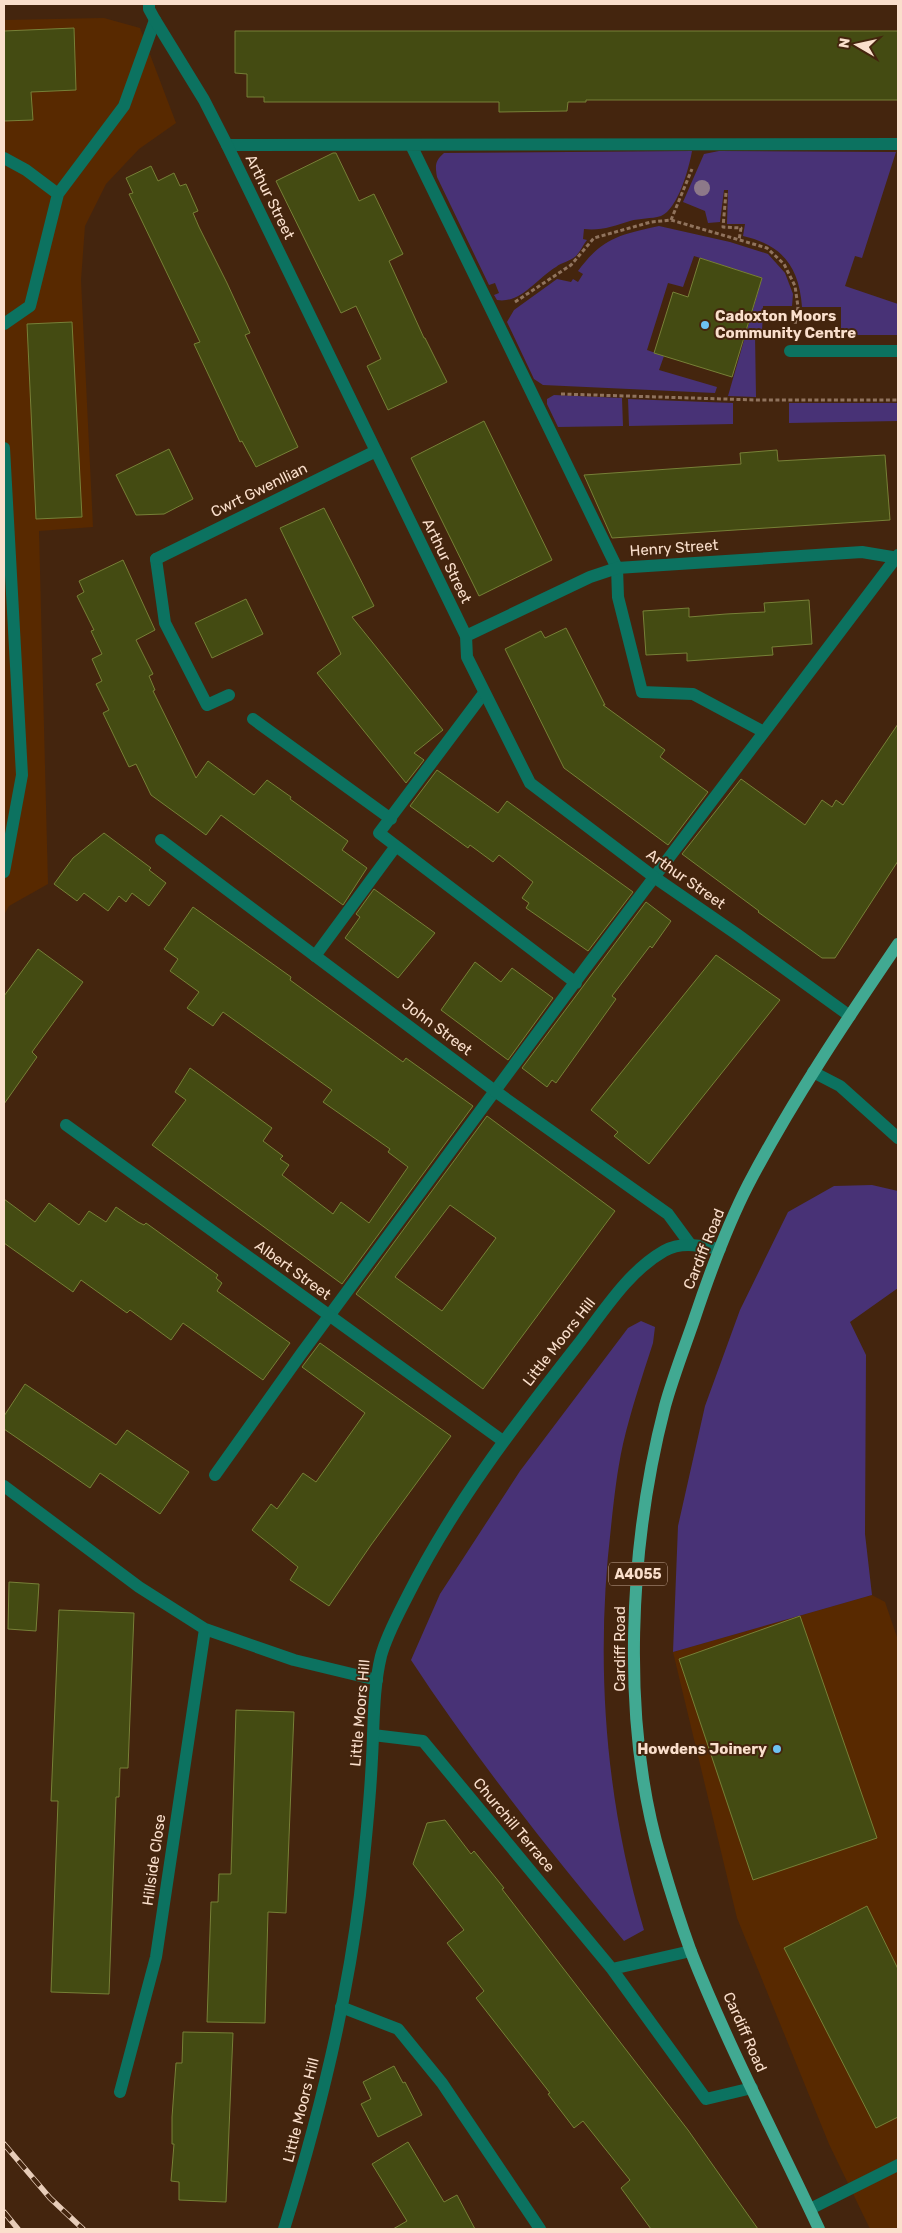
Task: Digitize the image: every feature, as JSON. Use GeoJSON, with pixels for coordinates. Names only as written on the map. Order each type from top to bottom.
{"type":"FeatureCollection","features":[{"type":"Feature","properties":{"kind":"main road","name":"Cardiff Road"},"geometry":{"type":"LineString","coordinates":[[819,2229],[752,2088],[691,1951],[660,1856],[645,1788],[638,1726],[635,1658],[637,1580],[647,1490],[666,1404],[720,1249],[748,1186],[813,1072],[898,944]]}},
{"type":"Feature","properties":{"kind":"street","name":"Arthur Street"},"geometry":{"type":"LineString","coordinates":[[149,4],[149,9],[155,20],[204,100],[227,145],[466,636],[467,657],[530,783],[654,878],[738,935],[850,1016]]}},
{"type":"Feature","properties":{"kind":"street"},"geometry":{"type":"LineString","coordinates":[[4,324],[30,306],[58,194],[124,106],[155,20]]}},
{"type":"Feature","properties":{"kind":"street"},"geometry":{"type":"LineString","coordinates":[[227,145],[898,144]]}},
{"type":"Feature","properties":{"kind":"street"},"geometry":{"type":"LineString","coordinates":[[411,145],[617,568],[618,597],[642,692],[693,694],[764,732]]}},
{"type":"Feature","properties":{"kind":"street"},"geometry":{"type":"LineString","coordinates":[[4,158],[26,170],[58,194]]}},
{"type":"Feature","properties":{"kind":"street"},"geometry":{"type":"LineString","coordinates":[[790,351],[898,351]]}},
{"type":"Feature","properties":{"kind":"street"},"geometry":{"type":"LineString","coordinates":[[4,448],[22,775],[4,872]]}},
{"type":"Feature","properties":{"kind":"street","name":"Cwrt Gwenllian"},"geometry":{"type":"LineString","coordinates":[[229,695],[207,705],[165,624],[156,559],[376,451]]}},
{"type":"Feature","properties":{"kind":"street","name":"Henry Street"},"geometry":{"type":"LineString","coordinates":[[466,636],[590,577],[617,568],[862,552],[898,557]]}},
{"type":"Feature","properties":{"kind":"street"},"geometry":{"type":"LineString","coordinates":[[215,1475],[328,1316],[576,982],[898,557]]}},
{"type":"Feature","properties":{"kind":"street"},"geometry":{"type":"LineString","coordinates":[[484,694],[379,834],[576,982]]}},
{"type":"Feature","properties":{"kind":"street"},"geometry":{"type":"LineString","coordinates":[[253,719],[391,819]]}},
{"type":"Feature","properties":{"kind":"street","name":"John Street"},"geometry":{"type":"LineString","coordinates":[[160,840],[495,1091],[668,1214],[690,1244]]}},
{"type":"Feature","properties":{"kind":"street"},"geometry":{"type":"LineString","coordinates":[[315,956],[396,846]]}},
{"type":"Feature","properties":{"kind":"street"},"geometry":{"type":"LineString","coordinates":[[813,1072],[840,1086],[898,1138]]}},
{"type":"Feature","properties":{"kind":"street","name":"Albert Street"},"geometry":{"type":"LineString","coordinates":[[66,1125],[503,1441]]}},
{"type":"Feature","properties":{"kind":"street","name":"Little Moors Hill"},"geometry":{"type":"LineString","coordinates":[[284,2229],[305,2161],[335,2042],[360,1896],[377,1680],[381,1655],[389,1633],[424,1564],[474,1481],[622,1288],[645,1264],[667,1249],[690,1244],[720,1249]]}},
{"type":"Feature","properties":{"kind":"street"},"geometry":{"type":"LineString","coordinates":[[4,1486],[139,1587],[205,1629],[294,1660],[377,1680]]}},
{"type":"Feature","properties":{"kind":"street","name":"Hillside Close"},"geometry":{"type":"LineString","coordinates":[[120,2092],[156,1957],[205,1629]]}},
{"type":"Feature","properties":{"kind":"street","name":"Churchill Terrace"},"geometry":{"type":"LineString","coordinates":[[374,1735],[424,1741],[612,1969],[706,2099],[752,2088]]}},
{"type":"Feature","properties":{"kind":"street"},"geometry":{"type":"LineString","coordinates":[[612,1969],[691,1951]]}},
{"type":"Feature","properties":{"kind":"street"},"geometry":{"type":"LineString","coordinates":[[341,2007],[398,2029],[442,2083],[540,2229]]}},
{"type":"Feature","properties":{"kind":"street"},"geometry":{"type":"LineString","coordinates":[[810,2209],[898,2165]]}},
{"type":"Feature","properties":{"kind":"path"},"geometry":{"type":"LineString","coordinates":[[671,220],[695,163],[698,143]]}},
{"type":"Feature","properties":{"kind":"path"},"geometry":{"type":"LineString","coordinates":[[726,193],[723,227],[741,228],[739,240]]}},
{"type":"Feature","properties":{"kind":"path"},"geometry":{"type":"LineString","coordinates":[[494,316],[571,265],[594,238],[651,222],[671,220],[766,248],[784,264],[795,286],[798,307],[790,351]]}},
{"type":"Feature","properties":{"kind":"path"},"geometry":{"type":"LineString","coordinates":[[533,393],[756,400],[898,400]]}},
{"type":"Feature","properties":{"kind":"shaded area"},"geometry":{"type":"Polygon","coordinates":[[[104,18],[140,28],[176,123],[139,149],[106,184],[85,226],[81,280],[93,527],[39,531],[48,884],[9,906],[4,915],[4,20],[104,18]]]}},
{"type":"Feature","properties":{"kind":"shaded area"},"geometry":{"type":"Polygon","coordinates":[[[692,151],[682,187],[673,205],[667,212],[661,216],[634,220],[607,228],[584,229],[583,239],[587,240],[576,256],[558,265],[521,294],[506,300],[497,300],[494,295],[499,293],[495,283],[489,285],[437,177],[436,169],[437,161],[444,153],[692,151]]]}},
{"type":"Feature","properties":{"kind":"shaded area"},"geometry":{"type":"Polygon","coordinates":[[[719,151],[896,152],[862,258],[855,256],[845,286],[898,304],[898,335],[841,335],[841,307],[802,307],[797,280],[786,260],[768,245],[743,236],[745,224],[727,224],[728,190],[724,190],[720,222],[708,223],[705,211],[683,202],[704,154],[719,151]]]}},
{"type":"Feature","properties":{"kind":"shaded area"},"geometry":{"type":"Polygon","coordinates":[[[659,226],[730,242],[768,254],[785,273],[793,294],[792,306],[763,306],[762,334],[755,334],[756,397],[728,396],[762,278],[694,256],[683,287],[668,283],[647,350],[664,356],[659,370],[717,387],[715,393],[543,385],[534,379],[507,322],[514,310],[557,279],[571,282],[573,279],[578,282],[583,274],[578,271],[604,244],[623,235],[659,226]]]}},
{"type":"Feature","properties":{"kind":"shaded area"},"geometry":{"type":"Polygon","coordinates":[[[554,395],[622,398],[623,426],[558,427],[547,404],[547,399],[554,395]]]}},
{"type":"Feature","properties":{"kind":"shaded area"},"geometry":{"type":"Polygon","coordinates":[[[628,399],[733,403],[733,424],[629,426],[628,399]]]}},
{"type":"Feature","properties":{"kind":"shaded area"},"geometry":{"type":"Polygon","coordinates":[[[789,403],[898,403],[898,421],[789,423],[789,403]]]}},
{"type":"Feature","properties":{"kind":"shaded area"},"geometry":{"type":"Polygon","coordinates":[[[872,1185],[898,1191],[898,1288],[850,1322],[866,1355],[865,1534],[872,1595],[673,1652],[678,1526],[705,1406],[740,1310],[788,1212],[834,1186],[872,1185]]]}},
{"type":"Feature","properties":{"kind":"shaded area"},"geometry":{"type":"Polygon","coordinates":[[[641,1321],[655,1327],[653,1343],[637,1394],[619,1464],[606,1578],[604,1629],[604,1680],[612,1781],[620,1831],[644,1930],[624,1941],[514,1804],[461,1733],[411,1660],[440,1594],[520,1471],[628,1328],[641,1321]]]}},
{"type":"Feature","properties":{"kind":"shaded area"},"geometry":{"type":"Polygon","coordinates":[[[872,1595],[885,1602],[898,1640],[898,2229],[870,2229],[829,2144],[737,1918],[673,1652],[872,1595]]]}},
{"type":"Feature","properties":{"kind":"building"},"geometry":{"type":"Polygon","coordinates":[[[74,28],[76,90],[31,92],[33,120],[4,121],[4,31],[74,28]]]}},
{"type":"Feature","properties":{"kind":"building"},"geometry":{"type":"Polygon","coordinates":[[[235,31],[898,31],[898,100],[586,100],[586,102],[568,102],[567,111],[499,112],[499,102],[264,102],[264,97],[247,97],[247,74],[235,73],[235,31]]]}},
{"type":"Feature","properties":{"kind":"building"},"geometry":{"type":"Polygon","coordinates":[[[336,153],[359,201],[374,194],[403,254],[389,261],[424,338],[447,382],[388,410],[367,366],[381,359],[356,306],[341,313],[276,181],[336,153]]]}},
{"type":"Feature","properties":{"kind":"building"},"geometry":{"type":"Polygon","coordinates":[[[151,166],[158,181],[174,173],[180,186],[186,184],[198,211],[193,213],[250,333],[245,335],[298,447],[256,467],[242,441],[240,442],[194,344],[200,342],[129,194],[133,193],[126,178],[151,166]]]}},
{"type":"Feature","properties":{"kind":"building","name":"Cadoxton Moors Community Centre"},"geometry":{"type":"Polygon","coordinates":[[[700,258],[762,278],[732,377],[654,353],[673,292],[688,297],[700,258]]]}},
{"type":"Feature","properties":{"kind":"building"},"geometry":{"type":"Polygon","coordinates":[[[72,322],[82,517],[36,519],[27,324],[72,322]]]}},
{"type":"Feature","properties":{"kind":"building"},"geometry":{"type":"Polygon","coordinates":[[[484,421],[552,560],[479,596],[411,458],[484,421]]]}},
{"type":"Feature","properties":{"kind":"building"},"geometry":{"type":"Polygon","coordinates":[[[169,449],[193,499],[164,514],[136,515],[116,475],[169,449]]]}},
{"type":"Feature","properties":{"kind":"building"},"geometry":{"type":"Polygon","coordinates":[[[777,450],[778,461],[885,455],[890,520],[612,538],[584,475],[741,464],[740,453],[777,450]]]}},
{"type":"Feature","properties":{"kind":"building"},"geometry":{"type":"Polygon","coordinates":[[[324,508],[374,606],[352,617],[443,730],[414,753],[424,760],[406,783],[317,673],[341,654],[280,528],[324,508]]]}},
{"type":"Feature","properties":{"kind":"building"},"geometry":{"type":"Polygon","coordinates":[[[123,560],[155,630],[136,640],[153,674],[149,676],[155,690],[153,691],[196,778],[208,761],[254,795],[267,780],[348,841],[342,850],[367,868],[343,905],[221,815],[206,835],[151,795],[136,764],[129,767],[103,713],[109,710],[96,684],[102,681],[92,659],[102,654],[91,631],[94,630],[77,596],[84,592],[79,581],[123,560]]]}},
{"type":"Feature","properties":{"kind":"building"},"geometry":{"type":"Polygon","coordinates":[[[246,599],[263,634],[212,658],[195,623],[246,599]]]}},
{"type":"Feature","properties":{"kind":"building"},"geometry":{"type":"Polygon","coordinates":[[[809,600],[812,644],[772,647],[773,655],[687,661],[687,653],[646,655],[643,611],[689,608],[689,617],[765,612],[764,603],[809,600]]]}},
{"type":"Feature","properties":{"kind":"building"},"geometry":{"type":"Polygon","coordinates":[[[566,628],[605,705],[603,705],[665,750],[660,757],[708,792],[668,845],[564,768],[505,649],[541,631],[545,638],[566,628]]]}},
{"type":"Feature","properties":{"kind":"building"},"geometry":{"type":"Polygon","coordinates":[[[898,724],[898,861],[835,958],[822,958],[682,854],[741,779],[805,825],[822,800],[832,807],[836,800],[843,805],[898,724]]]}},
{"type":"Feature","properties":{"kind":"building"},"geometry":{"type":"Polygon","coordinates":[[[437,770],[498,813],[507,801],[633,892],[588,951],[526,908],[529,903],[522,898],[533,882],[499,855],[493,862],[470,845],[468,848],[410,806],[437,770]]]}},
{"type":"Feature","properties":{"kind":"building"},"geometry":{"type":"Polygon","coordinates":[[[104,833],[151,868],[149,870],[166,883],[149,906],[132,893],[126,902],[119,896],[108,911],[84,893],[77,901],[54,884],[73,858],[104,833]]]}},
{"type":"Feature","properties":{"kind":"building"},"geometry":{"type":"Polygon","coordinates":[[[374,889],[435,933],[398,978],[345,938],[360,917],[356,914],[374,889]]]}},
{"type":"Feature","properties":{"kind":"building"},"geometry":{"type":"Polygon","coordinates":[[[646,902],[671,921],[652,948],[650,946],[612,996],[616,999],[556,1083],[552,1080],[547,1087],[522,1068],[646,902]]]}},
{"type":"Feature","properties":{"kind":"building"},"geometry":{"type":"Polygon","coordinates":[[[193,907],[291,977],[290,980],[403,1062],[406,1058],[473,1106],[342,1284],[152,1145],[186,1100],[175,1092],[190,1068],[272,1128],[263,1141],[283,1156],[280,1159],[289,1165],[282,1175],[333,1214],[341,1202],[369,1223],[408,1167],[388,1152],[390,1149],[323,1102],[332,1090],[223,1012],[213,1026],[187,1008],[199,992],[170,971],[178,959],[164,949],[193,907]]]}},
{"type":"Feature","properties":{"kind":"building"},"geometry":{"type":"Polygon","coordinates":[[[38,949],[83,982],[32,1052],[37,1057],[4,1104],[4,996],[38,949]]]}},
{"type":"Feature","properties":{"kind":"building"},"geometry":{"type":"Polygon","coordinates":[[[716,955],[780,1000],[649,1164],[614,1136],[618,1132],[591,1110],[716,955]]]}},
{"type":"Feature","properties":{"kind":"building"},"geometry":{"type":"Polygon","coordinates":[[[475,962],[501,982],[512,968],[553,998],[508,1060],[441,1010],[475,962]]]}},
{"type":"Feature","properties":{"kind":"building"},"geometry":{"type":"Polygon","coordinates":[[[487,1116],[615,1211],[483,1389],[356,1294],[487,1116]],[[450,1205],[395,1277],[442,1311],[496,1238],[450,1205]]]}},
{"type":"Feature","properties":{"kind":"building"},"geometry":{"type":"Polygon","coordinates":[[[4,1199],[35,1222],[49,1203],[79,1225],[89,1211],[106,1222],[116,1207],[138,1222],[144,1225],[146,1223],[218,1275],[216,1278],[222,1283],[217,1291],[290,1343],[263,1380],[183,1323],[171,1340],[130,1310],[127,1313],[81,1280],[73,1292],[4,1243],[4,1199]]]}},
{"type":"Feature","properties":{"kind":"building"},"geometry":{"type":"Polygon","coordinates":[[[320,1343],[451,1436],[329,1606],[290,1580],[298,1567],[252,1530],[271,1504],[277,1509],[303,1473],[316,1482],[365,1413],[302,1367],[320,1343]]]}},
{"type":"Feature","properties":{"kind":"building"},"geometry":{"type":"Polygon","coordinates":[[[25,1384],[116,1445],[127,1430],[189,1472],[160,1514],[100,1473],[90,1488],[4,1429],[4,1416],[25,1384]]]}},
{"type":"Feature","properties":{"kind":"building"},"geometry":{"type":"Polygon","coordinates":[[[9,1582],[39,1584],[36,1631],[8,1629],[9,1582]]]}},
{"type":"Feature","properties":{"kind":"building"},"geometry":{"type":"Polygon","coordinates":[[[59,1610],[134,1613],[128,1768],[120,1768],[119,1797],[116,1797],[109,1994],[51,1992],[58,1801],[51,1801],[59,1610]]]}},
{"type":"Feature","properties":{"kind":"building","name":"Howdens Joinery"},"geometry":{"type":"Polygon","coordinates":[[[800,1616],[877,1838],[753,1880],[679,1659],[800,1616]]]}},
{"type":"Feature","properties":{"kind":"building"},"geometry":{"type":"Polygon","coordinates":[[[236,1710],[294,1712],[286,1913],[268,1912],[265,2023],[207,2022],[211,1902],[218,1902],[219,1874],[231,1874],[236,1710]]]}},
{"type":"Feature","properties":{"kind":"building"},"geometry":{"type":"Polygon","coordinates":[[[445,1820],[471,1854],[474,1851],[504,1888],[502,1889],[688,2130],[758,2229],[651,2229],[621,2188],[630,2180],[583,2121],[574,2128],[548,2094],[550,2093],[476,1998],[484,1991],[447,1943],[464,1930],[413,1864],[427,1823],[445,1820]]]}},
{"type":"Feature","properties":{"kind":"building"},"geometry":{"type":"Polygon","coordinates":[[[867,1906],[898,1969],[898,2117],[876,2128],[784,1948],[867,1906]]]}},
{"type":"Feature","properties":{"kind":"building"},"geometry":{"type":"Polygon","coordinates":[[[183,2032],[233,2033],[226,2202],[179,2200],[179,2182],[171,2181],[174,2144],[172,2144],[172,2117],[176,2063],[182,2063],[183,2032]]]}},
{"type":"Feature","properties":{"kind":"building"},"geometry":{"type":"Polygon","coordinates":[[[394,2066],[403,2083],[405,2082],[422,2115],[378,2137],[361,2104],[371,2099],[363,2082],[394,2066]]]}},
{"type":"Feature","properties":{"kind":"building"},"geometry":{"type":"Polygon","coordinates":[[[408,2142],[444,2202],[457,2195],[475,2229],[393,2229],[407,2221],[372,2164],[408,2142]]]}},
{"type":"Feature","properties":{"kind":"railway"},"geometry":{"type":"LineString","coordinates":[[4,2144],[50,2198],[83,2229]]}},
{"type":"Feature","properties":{"kind":"railway"},"geometry":{"type":"LineString","coordinates":[[4,2212],[18,2229]]}},
{"type":"Feature","properties":{"kind":"place","name":"Cadoxton Moors Community Centre"},"geometry":{"type":"Point","coordinates":[705,325]}},
{"type":"Feature","properties":{"kind":"place","name":"Howdens Joinery"},"geometry":{"type":"Point","coordinates":[777,1749]}}]}
